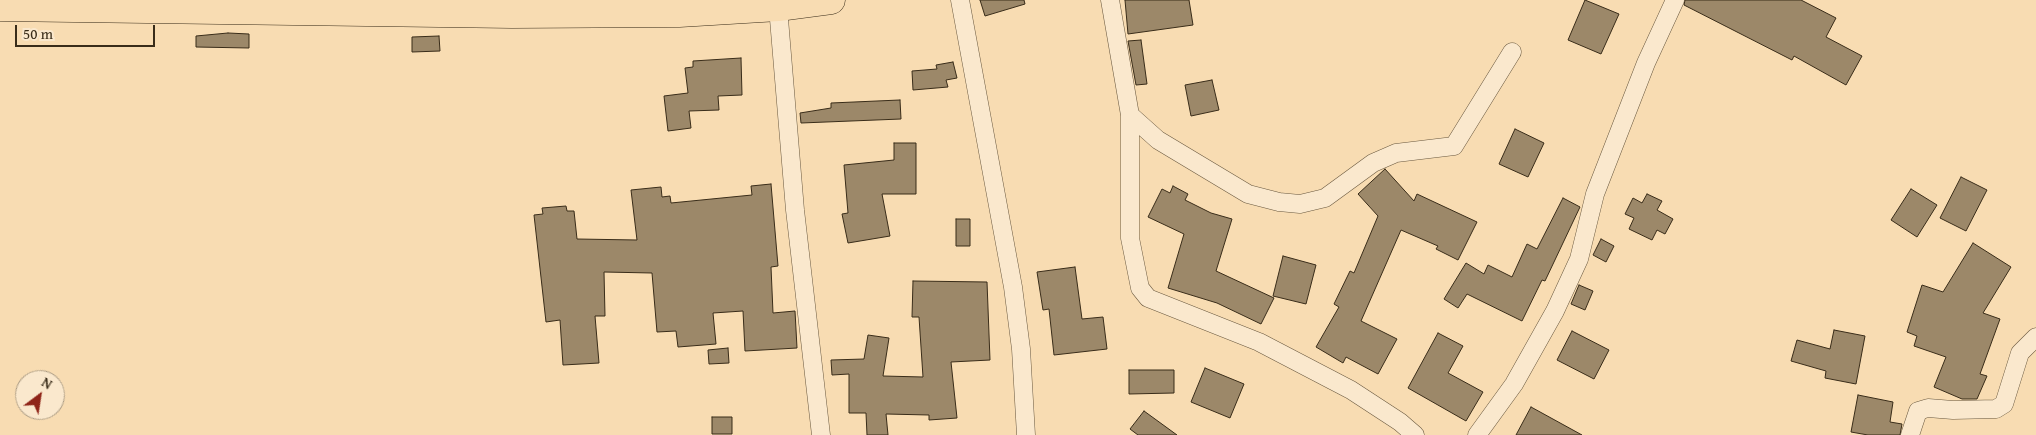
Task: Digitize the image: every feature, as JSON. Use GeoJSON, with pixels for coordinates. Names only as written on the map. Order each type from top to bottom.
{"type":"FeatureCollection","features":[{"type":"Feature","properties":{"kind":"main road"},"geometry":{"type":"LineString","coordinates":[[0,7],[42,3],[611,7],[679,13],[778,8],[831,0]]}},
{"type":"Feature","properties":{"kind":"street"},"geometry":{"type":"LineString","coordinates":[[960,0],[1013,287],[1020,349],[1026,435]]}},
{"type":"Feature","properties":{"kind":"street"},"geometry":{"type":"LineString","coordinates":[[1110,0],[1130,115],[1130,238],[1140,288],[1148,298],[1268,347],[1351,390],[1400,422],[1415,435]]}},
{"type":"Feature","properties":{"kind":"street"},"geometry":{"type":"LineString","coordinates":[[1477,435],[1514,384],[1555,310],[1579,259],[1595,194],[1646,63],[1675,0]]}},
{"type":"Feature","properties":{"kind":"street"},"geometry":{"type":"LineString","coordinates":[[778,8],[796,218],[821,435]]}},
{"type":"Feature","properties":{"kind":"street"},"geometry":{"type":"LineString","coordinates":[[1130,115],[1158,140],[1248,194],[1279,202],[1300,204],[1325,198],[1373,164],[1396,154],[1454,146],[1512,52]]}},
{"type":"Feature","properties":{"kind":"street"},"geometry":{"type":"LineString","coordinates":[[1910,435],[1918,411],[1928,408],[1953,410],[1996,409],[2004,404],[2020,354],[2036,337]]}},
{"type":"Feature","properties":{"kind":"building"},"geometry":{"type":"Polygon","coordinates":[[[980,0],[1024,0],[1025,4],[985,16],[980,0]]]}},
{"type":"Feature","properties":{"kind":"building"},"geometry":{"type":"Polygon","coordinates":[[[1125,0],[1189,0],[1193,25],[1128,34],[1125,0]]]}},
{"type":"Feature","properties":{"kind":"building"},"geometry":{"type":"Polygon","coordinates":[[[1585,0],[1619,14],[1601,54],[1568,40],[1585,0]]]}},
{"type":"Feature","properties":{"kind":"building"},"geometry":{"type":"Polygon","coordinates":[[[1685,0],[1801,0],[1836,18],[1826,37],[1862,56],[1846,85],[1794,56],[1792,60],[1684,5],[1685,0]]]}},
{"type":"Feature","properties":{"kind":"building"},"geometry":{"type":"Polygon","coordinates":[[[228,33],[249,34],[249,48],[196,47],[196,36],[228,33]]]}},
{"type":"Feature","properties":{"kind":"building"},"geometry":{"type":"Polygon","coordinates":[[[439,36],[440,51],[412,52],[412,37],[439,36]]]}},
{"type":"Feature","properties":{"kind":"building"},"geometry":{"type":"Polygon","coordinates":[[[1141,40],[1147,84],[1136,85],[1128,41],[1141,40]]]}},
{"type":"Feature","properties":{"kind":"building"},"geometry":{"type":"Polygon","coordinates":[[[741,58],[742,95],[718,96],[719,110],[689,111],[691,128],[668,131],[664,96],[688,93],[685,68],[693,67],[693,61],[741,58]]]}},
{"type":"Feature","properties":{"kind":"building"},"geometry":{"type":"Polygon","coordinates":[[[953,62],[957,78],[946,80],[948,87],[913,90],[912,71],[937,69],[936,65],[953,62]]]}},
{"type":"Feature","properties":{"kind":"building"},"geometry":{"type":"Polygon","coordinates":[[[1212,80],[1219,110],[1191,116],[1185,85],[1212,80]]]}},
{"type":"Feature","properties":{"kind":"building"},"geometry":{"type":"Polygon","coordinates":[[[900,100],[901,119],[801,123],[800,113],[831,108],[831,103],[900,100]]]}},
{"type":"Feature","properties":{"kind":"building"},"geometry":{"type":"Polygon","coordinates":[[[1515,129],[1544,143],[1528,177],[1499,164],[1515,129]]]}},
{"type":"Feature","properties":{"kind":"building"},"geometry":{"type":"Polygon","coordinates":[[[894,143],[916,143],[916,194],[882,194],[890,236],[848,243],[842,214],[848,213],[844,165],[894,160],[894,143]]]}},
{"type":"Feature","properties":{"kind":"building"},"geometry":{"type":"Polygon","coordinates":[[[1385,169],[1414,201],[1417,194],[1477,222],[1458,260],[1436,249],[1438,246],[1401,230],[1361,321],[1397,339],[1378,374],[1346,357],[1343,363],[1316,347],[1339,307],[1334,304],[1350,271],[1354,273],[1378,216],[1358,194],[1385,169]]]}},
{"type":"Feature","properties":{"kind":"building"},"geometry":{"type":"Polygon","coordinates":[[[1961,177],[1987,190],[1966,231],[1940,218],[1961,177]]]}},
{"type":"Feature","properties":{"kind":"building"},"geometry":{"type":"Polygon","coordinates":[[[771,184],[778,266],[771,267],[773,313],[795,311],[797,348],[745,351],[743,311],[713,313],[716,344],[678,347],[676,331],[657,332],[652,273],[604,272],[605,316],[595,316],[599,363],[563,365],[560,320],[546,322],[534,215],[543,214],[542,208],[566,206],[567,211],[574,211],[577,239],[637,240],[631,190],[661,187],[662,197],[670,196],[671,203],[752,195],[751,186],[771,184]]]}},
{"type":"Feature","properties":{"kind":"building"},"geometry":{"type":"Polygon","coordinates":[[[1173,186],[1188,194],[1185,200],[1211,213],[1232,219],[1216,271],[1274,298],[1261,324],[1217,303],[1168,288],[1184,234],[1148,217],[1162,189],[1170,193],[1173,186]]]}},
{"type":"Feature","properties":{"kind":"building"},"geometry":{"type":"Polygon","coordinates":[[[1911,189],[1937,205],[1917,237],[1891,220],[1911,189]]]}},
{"type":"Feature","properties":{"kind":"building"},"geometry":{"type":"Polygon","coordinates":[[[1647,194],[1662,201],[1657,210],[1673,219],[1665,234],[1657,230],[1652,240],[1629,229],[1634,218],[1625,214],[1633,198],[1642,203],[1647,194]]]}},
{"type":"Feature","properties":{"kind":"building"},"geometry":{"type":"Polygon","coordinates":[[[1563,198],[1580,207],[1545,281],[1542,280],[1522,321],[1467,294],[1458,308],[1444,299],[1466,263],[1484,274],[1488,265],[1512,277],[1527,244],[1537,249],[1563,198]]]}},
{"type":"Feature","properties":{"kind":"building"},"geometry":{"type":"Polygon","coordinates":[[[956,219],[970,219],[970,246],[956,246],[956,219]]]}},
{"type":"Feature","properties":{"kind":"building"},"geometry":{"type":"Polygon","coordinates":[[[1601,239],[1614,246],[1606,262],[1593,255],[1601,239]]]}},
{"type":"Feature","properties":{"kind":"building"},"geometry":{"type":"Polygon","coordinates":[[[1973,243],[2011,267],[1983,313],[2000,319],[1980,374],[1987,376],[1977,399],[1962,399],[1934,387],[1946,357],[1914,346],[1917,336],[1907,332],[1922,285],[1943,292],[1973,243]]]}},
{"type":"Feature","properties":{"kind":"building"},"geometry":{"type":"Polygon","coordinates":[[[1283,256],[1316,265],[1306,304],[1273,296],[1283,256]]]}},
{"type":"Feature","properties":{"kind":"building"},"geometry":{"type":"Polygon","coordinates":[[[1075,267],[1082,319],[1103,317],[1107,349],[1054,355],[1049,309],[1043,310],[1037,272],[1075,267]]]}},
{"type":"Feature","properties":{"kind":"building"},"geometry":{"type":"Polygon","coordinates":[[[913,281],[987,282],[990,360],[951,362],[957,418],[929,420],[929,415],[886,414],[888,435],[867,435],[866,413],[849,413],[849,374],[832,375],[831,360],[864,359],[868,335],[889,338],[883,376],[923,377],[919,317],[912,317],[913,281]]]}},
{"type":"Feature","properties":{"kind":"building"},"geometry":{"type":"Polygon","coordinates":[[[1579,285],[1593,291],[1585,310],[1571,304],[1579,285]]]}},
{"type":"Feature","properties":{"kind":"building"},"geometry":{"type":"Polygon","coordinates":[[[1834,330],[1865,336],[1856,384],[1825,378],[1826,371],[1791,361],[1797,340],[1830,349],[1834,330]]]}},
{"type":"Feature","properties":{"kind":"building"},"geometry":{"type":"Polygon","coordinates":[[[1572,331],[1609,350],[1594,379],[1557,360],[1572,331]]]}},
{"type":"Feature","properties":{"kind":"building"},"geometry":{"type":"Polygon","coordinates":[[[1438,333],[1463,346],[1448,373],[1483,392],[1466,421],[1408,388],[1438,333]]]}},
{"type":"Feature","properties":{"kind":"building"},"geometry":{"type":"Polygon","coordinates":[[[728,348],[729,363],[709,364],[708,350],[728,348]]]}},
{"type":"Feature","properties":{"kind":"building"},"geometry":{"type":"Polygon","coordinates":[[[1205,368],[1244,384],[1230,418],[1191,402],[1205,368]]]}},
{"type":"Feature","properties":{"kind":"building"},"geometry":{"type":"Polygon","coordinates":[[[1129,370],[1174,370],[1174,393],[1129,394],[1129,370]]]}},
{"type":"Feature","properties":{"kind":"building"},"geometry":{"type":"Polygon","coordinates":[[[1858,395],[1893,402],[1890,422],[1902,424],[1900,435],[1868,435],[1851,432],[1858,395]]]}},
{"type":"Feature","properties":{"kind":"building"},"geometry":{"type":"Polygon","coordinates":[[[1531,407],[1582,435],[1516,435],[1531,407]]]}},
{"type":"Feature","properties":{"kind":"building"},"geometry":{"type":"Polygon","coordinates":[[[1144,411],[1177,435],[1138,435],[1130,429],[1144,411]]]}},
{"type":"Feature","properties":{"kind":"building"},"geometry":{"type":"Polygon","coordinates":[[[712,417],[732,417],[732,434],[712,434],[712,417]]]}}]}
